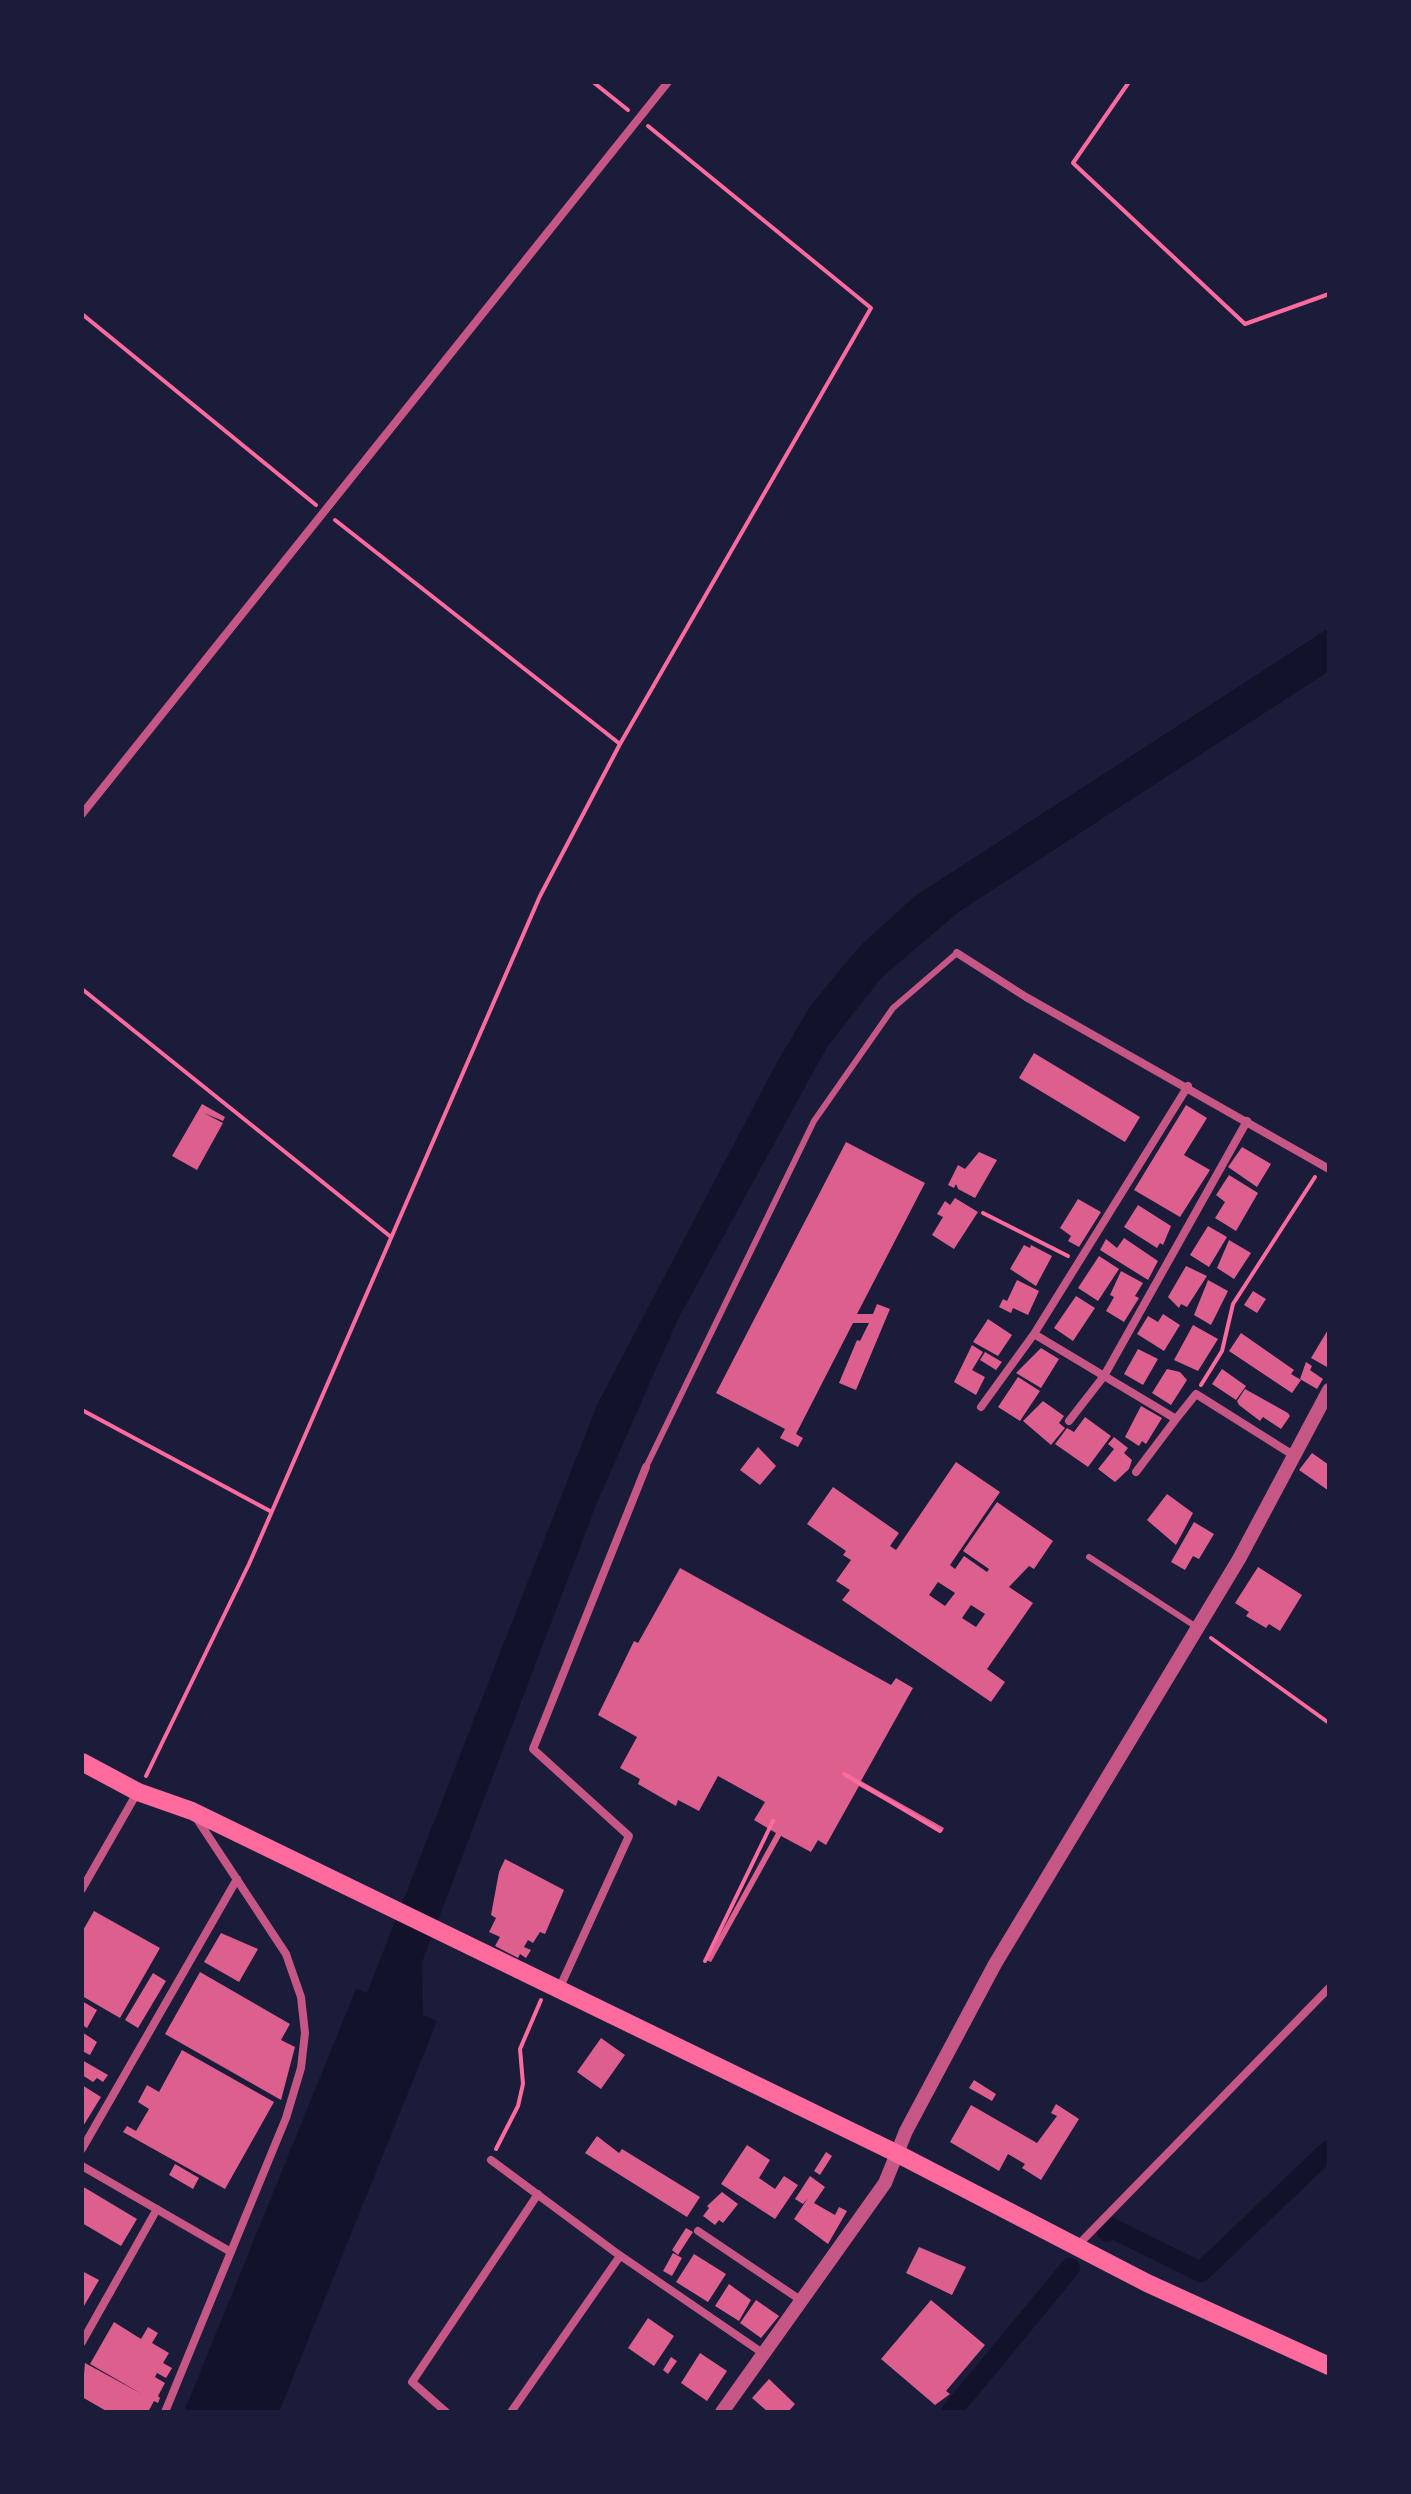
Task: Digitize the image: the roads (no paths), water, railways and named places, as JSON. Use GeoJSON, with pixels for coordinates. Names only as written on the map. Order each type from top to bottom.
{"type":"FeatureCollection","features":[{"type":"Feature","properties":{"kind":"main road"},"geometry":{"type":"LineString","coordinates":[[82,1762],[138,1792],[192,1811],[898,2154],[1075,2248],[1329,2366]]}},
{"type":"Feature","properties":{"kind":"street"},"geometry":{"type":"LineString","coordinates":[[82,814],[668,82]]}},
{"type":"Feature","properties":{"kind":"street"},"geometry":{"type":"LineString","coordinates":[[957,953],[1026,997],[1188,1086],[1326,1167]]}},
{"type":"Feature","properties":{"kind":"street"},"geometry":{"type":"LineString","coordinates":[[981,1407],[1081,1262],[1188,1086]]}},
{"type":"Feature","properties":{"kind":"street"},"geometry":{"type":"LineString","coordinates":[[1069,1421],[1104,1376],[1247,1121]]}},
{"type":"Feature","properties":{"kind":"street"},"geometry":{"type":"LineString","coordinates":[[1034,1334],[1176,1419]]}},
{"type":"Feature","properties":{"kind":"street"},"geometry":{"type":"LineString","coordinates":[[722,2412],[885,2183],[906,2131],[995,1964],[1239,1559],[1329,1390]]}},
{"type":"Feature","properties":{"kind":"street"},"geometry":{"type":"LineString","coordinates":[[1136,1472],[1196,1394],[1293,1455]]}},
{"type":"Feature","properties":{"kind":"street"},"geometry":{"type":"LineString","coordinates":[[559,1990],[629,1836],[533,1749],[646,1467]]}},
{"type":"Feature","properties":{"kind":"street"},"geometry":{"type":"LineString","coordinates":[[82,1889],[138,1792]]}},
{"type":"Feature","properties":{"kind":"street"},"geometry":{"type":"LineString","coordinates":[[165,2412],[294,2094],[305,2033],[301,1997],[286,1954],[192,1811]]}},
{"type":"Feature","properties":{"kind":"street"},"geometry":{"type":"LineString","coordinates":[[82,2149],[237,1879]]}},
{"type":"Feature","properties":{"kind":"street"},"geometry":{"type":"LineString","coordinates":[[1075,2248],[1329,1988]]}},
{"type":"Feature","properties":{"kind":"street"},"geometry":{"type":"LineString","coordinates":[[491,2160],[620,2256],[764,2354]]}},
{"type":"Feature","properties":{"kind":"street"},"geometry":{"type":"LineString","coordinates":[[82,2166],[231,2252]]}},
{"type":"Feature","properties":{"kind":"street"},"geometry":{"type":"LineString","coordinates":[[446,2412],[412,2382],[538,2194]]}},
{"type":"Feature","properties":{"kind":"street"},"geometry":{"type":"LineString","coordinates":[[82,2342],[157,2209]]}},
{"type":"Feature","properties":{"kind":"street"},"geometry":{"type":"LineString","coordinates":[[698,2231],[802,2301]]}},
{"type":"Feature","properties":{"kind":"street"},"geometry":{"type":"LineString","coordinates":[[511,2412],[620,2256]]}},
{"type":"Feature","properties":{"kind":"lane"},"geometry":{"type":"LineString","coordinates":[[646,1467],[814,1121],[893,1008],[957,953]]}},
{"type":"Feature","properties":{"kind":"lane"},"geometry":{"type":"LineString","coordinates":[[1089,1557],[1198,1628]]}},
{"type":"Feature","properties":{"kind":"waterway"},"geometry":{"type":"LineString","coordinates":[[1107,2232],[1111,2228],[1201,2272],[1329,2150]]}},
{"type":"Feature","properties":{"kind":"waterway"},"geometry":{"type":"LineString","coordinates":[[951,2412],[1070,2268]]}}]}
